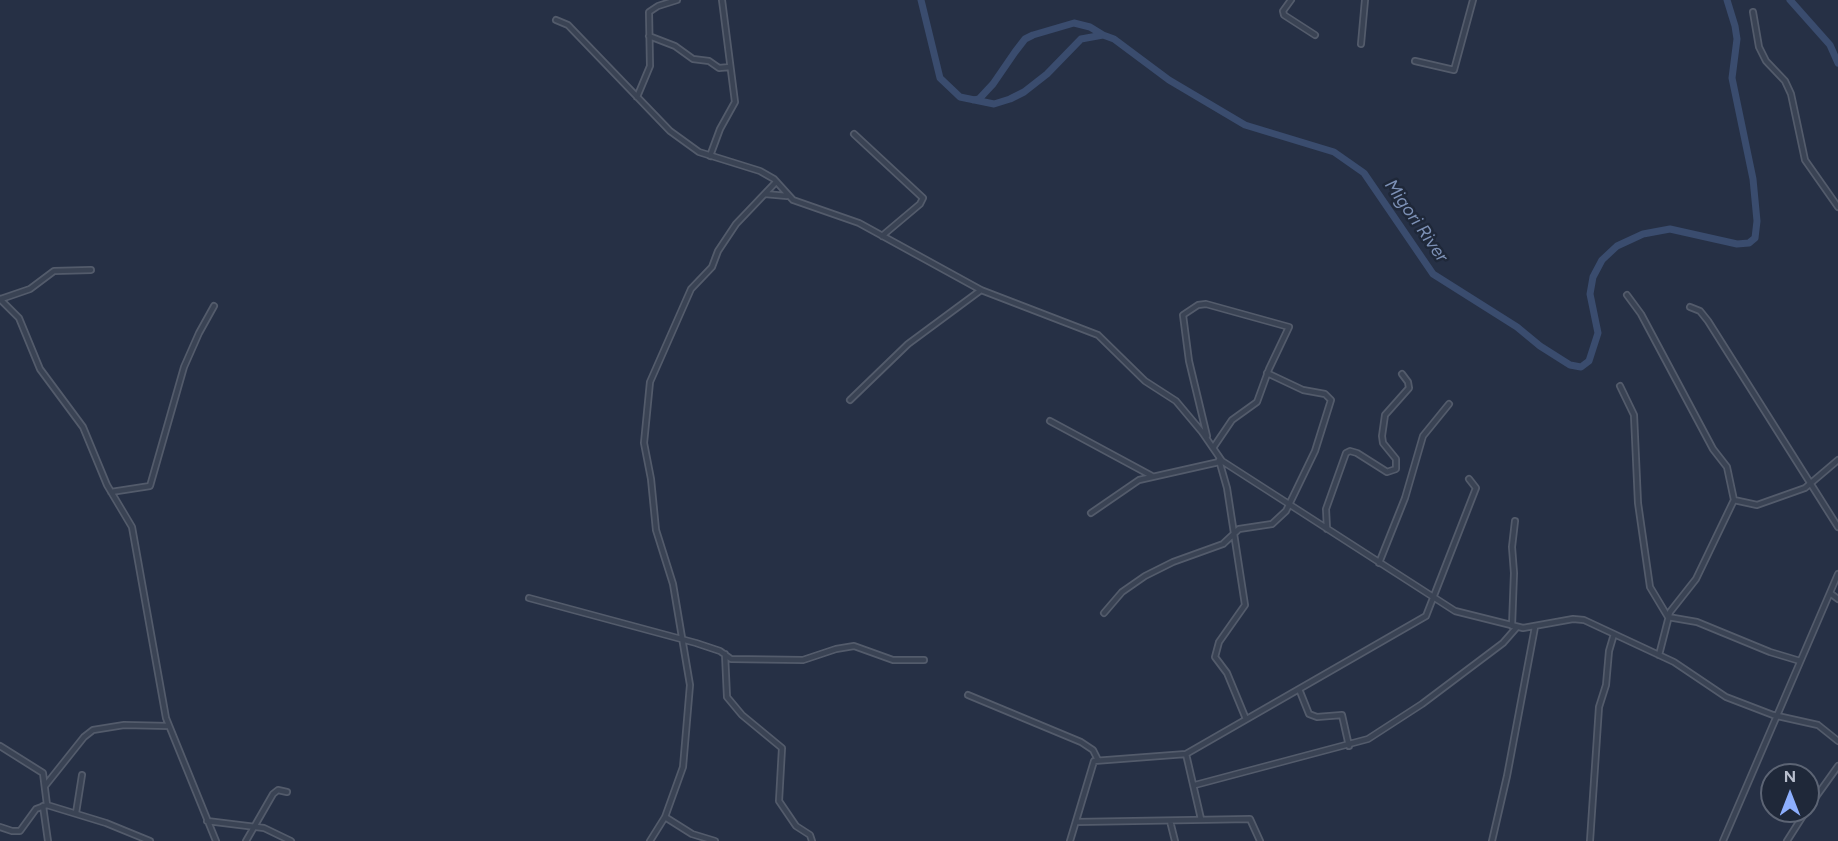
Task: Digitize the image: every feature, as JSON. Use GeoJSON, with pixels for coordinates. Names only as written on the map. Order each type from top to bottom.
{"type":"FeatureCollection","features":[{"type":"Feature","properties":{"kind":"street"},"geometry":{"type":"LineString","coordinates":[[637,97],[650,66],[650,10],[676,0]]}},
{"type":"Feature","properties":{"kind":"street"},"geometry":{"type":"LineString","coordinates":[[710,156],[720,129],[735,102],[722,0]]}},
{"type":"Feature","properties":{"kind":"street"},"geometry":{"type":"LineString","coordinates":[[1291,0],[1283,11],[1284,15],[1315,36]]}},
{"type":"Feature","properties":{"kind":"street"},"geometry":{"type":"LineString","coordinates":[[1361,44],[1365,0]]}},
{"type":"Feature","properties":{"kind":"street"},"geometry":{"type":"LineString","coordinates":[[1415,61],[1454,70],[1473,0]]}},
{"type":"Feature","properties":{"kind":"street"},"geometry":{"type":"LineString","coordinates":[[1753,12],[1759,47],[1766,61],[1785,81],[1791,94],[1805,160],[1838,207]]}},
{"type":"Feature","properties":{"kind":"street"},"geometry":{"type":"LineString","coordinates":[[556,20],[568,25],[670,131],[710,156],[760,171],[776,182],[787,196]]}},
{"type":"Feature","properties":{"kind":"street"},"geometry":{"type":"LineString","coordinates":[[649,36],[675,46],[693,59],[709,61],[719,68],[730,67]]}},
{"type":"Feature","properties":{"kind":"street"},"geometry":{"type":"LineString","coordinates":[[854,135],[924,198],[882,236]]}},
{"type":"Feature","properties":{"kind":"street"},"geometry":{"type":"LineString","coordinates":[[650,841],[665,817],[681,771],[686,746],[690,680],[672,578],[656,530],[651,479],[644,443],[650,382],[691,289],[712,267],[718,251],[737,222],[776,182]]}},
{"type":"Feature","properties":{"kind":"street"},"geometry":{"type":"LineString","coordinates":[[765,194],[787,196],[816,210],[859,223],[981,290],[1098,335],[1145,381],[1176,401],[1213,448],[1227,489],[1245,605],[1220,639],[1215,656],[1227,673],[1246,719]]}},
{"type":"Feature","properties":{"kind":"street"},"geometry":{"type":"LineString","coordinates":[[91,270],[54,271],[30,289],[1,299],[19,318],[43,375],[83,427],[111,492],[134,532],[154,658],[169,726],[216,841]]}},
{"type":"Feature","properties":{"kind":"street"},"geometry":{"type":"LineString","coordinates":[[850,400],[908,344],[981,290]]}},
{"type":"Feature","properties":{"kind":"street"},"geometry":{"type":"LineString","coordinates":[[1627,295],[1641,314],[1713,448],[1727,467],[1734,500],[1696,579],[1672,606],[1659,656]]}},
{"type":"Feature","properties":{"kind":"street"},"geometry":{"type":"LineString","coordinates":[[1207,438],[1189,361],[1183,319],[1186,313],[1198,305],[1206,304],[1288,327],[1256,404],[1232,420],[1213,448]]}},
{"type":"Feature","properties":{"kind":"street"},"geometry":{"type":"LineString","coordinates":[[111,492],[150,486],[182,376],[199,333],[214,306]]}},
{"type":"Feature","properties":{"kind":"street"},"geometry":{"type":"LineString","coordinates":[[1690,307],[1700,311],[1708,321],[1838,527]]}},
{"type":"Feature","properties":{"kind":"street"},"geometry":{"type":"LineString","coordinates":[[1104,613],[1122,592],[1136,581],[1165,565],[1222,544],[1239,529],[1272,524],[1289,506],[1315,451],[1332,400],[1324,394],[1303,390],[1267,373]]}},
{"type":"Feature","properties":{"kind":"street"},"geometry":{"type":"LineString","coordinates":[[1327,529],[1326,510],[1346,453],[1354,451],[1372,460],[1387,472],[1396,469],[1396,459],[1383,443],[1382,436],[1385,415],[1409,388],[1402,374]]}},
{"type":"Feature","properties":{"kind":"street"},"geometry":{"type":"LineString","coordinates":[[1620,386],[1634,415],[1638,512],[1650,587],[1668,616],[1697,622],[1770,652],[1800,661]]}},
{"type":"Feature","properties":{"kind":"street"},"geometry":{"type":"LineString","coordinates":[[1379,563],[1405,498],[1423,436],[1449,404]]}},
{"type":"Feature","properties":{"kind":"street"},"geometry":{"type":"LineString","coordinates":[[1050,421],[1152,476]]}},
{"type":"Feature","properties":{"kind":"street"},"geometry":{"type":"LineString","coordinates":[[1217,455],[1232,469],[1289,506],[1435,599],[1466,616],[1515,627],[1535,627],[1578,619],[1689,671],[1726,697],[1778,715],[1818,725],[1838,741]]}},
{"type":"Feature","properties":{"kind":"street"},"geometry":{"type":"LineString","coordinates":[[1734,500],[1757,505],[1810,484],[1838,460]]}},
{"type":"Feature","properties":{"kind":"street"},"geometry":{"type":"LineString","coordinates":[[1091,513],[1127,486],[1152,476],[1219,462]]}},
{"type":"Feature","properties":{"kind":"street"},"geometry":{"type":"LineString","coordinates":[[1070,841],[1091,765],[1098,760],[1117,761],[1186,754],[1422,619],[1435,599],[1476,488],[1469,479]]}},
{"type":"Feature","properties":{"kind":"street"},"geometry":{"type":"LineString","coordinates":[[1195,785],[1349,746],[1368,739],[1401,720],[1503,643],[1515,627],[1512,547],[1515,521]]}},
{"type":"Feature","properties":{"kind":"street"},"geometry":{"type":"LineString","coordinates":[[1723,841],[1838,574]]}},
{"type":"Feature","properties":{"kind":"street"},"geometry":{"type":"LineString","coordinates":[[1830,593],[1838,599]]}},
{"type":"Feature","properties":{"kind":"street"},"geometry":{"type":"LineString","coordinates":[[529,598],[683,640],[735,659],[803,660],[836,648],[854,646],[893,660],[924,660]]}},
{"type":"Feature","properties":{"kind":"street"},"geometry":{"type":"LineString","coordinates":[[1492,841],[1506,784],[1535,627]]}},
{"type":"Feature","properties":{"kind":"street"},"geometry":{"type":"LineString","coordinates":[[1590,841],[1599,707],[1606,685],[1614,634]]}},
{"type":"Feature","properties":{"kind":"street"},"geometry":{"type":"LineString","coordinates":[[725,654],[727,697],[735,708],[783,751],[778,777],[779,801],[796,826],[810,835],[812,841]]}},
{"type":"Feature","properties":{"kind":"street"},"geometry":{"type":"LineString","coordinates":[[1299,689],[1309,714],[1317,717],[1342,716],[1349,746]]}},
{"type":"Feature","properties":{"kind":"street"},"geometry":{"type":"LineString","coordinates":[[968,695],[1081,742],[1093,750],[1098,760]]}},
{"type":"Feature","properties":{"kind":"street"},"geometry":{"type":"LineString","coordinates":[[45,786],[84,737],[93,730],[124,725],[169,726]]}},
{"type":"Feature","properties":{"kind":"street"},"geometry":{"type":"LineString","coordinates":[[0,746],[41,771],[45,786],[48,841]]}},
{"type":"Feature","properties":{"kind":"street"},"geometry":{"type":"LineString","coordinates":[[1186,754],[1201,819]]}},
{"type":"Feature","properties":{"kind":"street"},"geometry":{"type":"LineString","coordinates":[[1820,791],[1838,766]]}},
{"type":"Feature","properties":{"kind":"street"},"geometry":{"type":"LineString","coordinates":[[76,813],[82,775]]}},
{"type":"Feature","properties":{"kind":"street"},"geometry":{"type":"LineString","coordinates":[[246,841],[273,794],[278,790],[287,792]]}},
{"type":"Feature","properties":{"kind":"street"},"geometry":{"type":"LineString","coordinates":[[0,827],[20,831],[36,809],[45,805],[76,813],[150,841]]}},
{"type":"Feature","properties":{"kind":"street"},"geometry":{"type":"LineString","coordinates":[[665,817],[692,834],[716,841]]}},
{"type":"Feature","properties":{"kind":"street"},"geometry":{"type":"LineString","coordinates":[[1076,822],[1250,819],[1260,841]]}},
{"type":"Feature","properties":{"kind":"street"},"geometry":{"type":"LineString","coordinates":[[207,821],[264,828],[291,841]]}},
{"type":"Feature","properties":{"kind":"street"},"geometry":{"type":"LineString","coordinates":[[1170,821],[1175,841]]}},
{"type":"Feature","properties":{"kind":"street"},"geometry":{"type":"LineString","coordinates":[[1787,841],[1798,823]]}},
{"type":"Feature","properties":{"kind":"waterway","name":"Migori River"},"geometry":{"type":"LineString","coordinates":[[921,0],[940,78],[960,97],[994,104],[1010,99],[1024,92],[1047,74],[1081,39],[1103,35],[1114,39],[1169,80],[1245,125],[1334,152],[1364,173],[1433,274],[1517,327],[1540,346],[1570,365],[1581,367],[1589,361],[1598,333],[1590,294],[1593,277],[1602,260],[1617,246],[1643,234],[1670,229],[1737,244],[1749,243],[1755,238],[1757,221],[1753,179],[1732,78],[1737,39],[1727,0]]}},
{"type":"Feature","properties":{"kind":"waterway","name":"Migori River"},"geometry":{"type":"LineString","coordinates":[[1790,0],[1830,45],[1838,63]]}},
{"type":"Feature","properties":{"kind":"waterway"},"geometry":{"type":"LineString","coordinates":[[974,100],[979,99],[993,84],[1025,39],[1074,23],[1090,27],[1103,35]]}}]}
